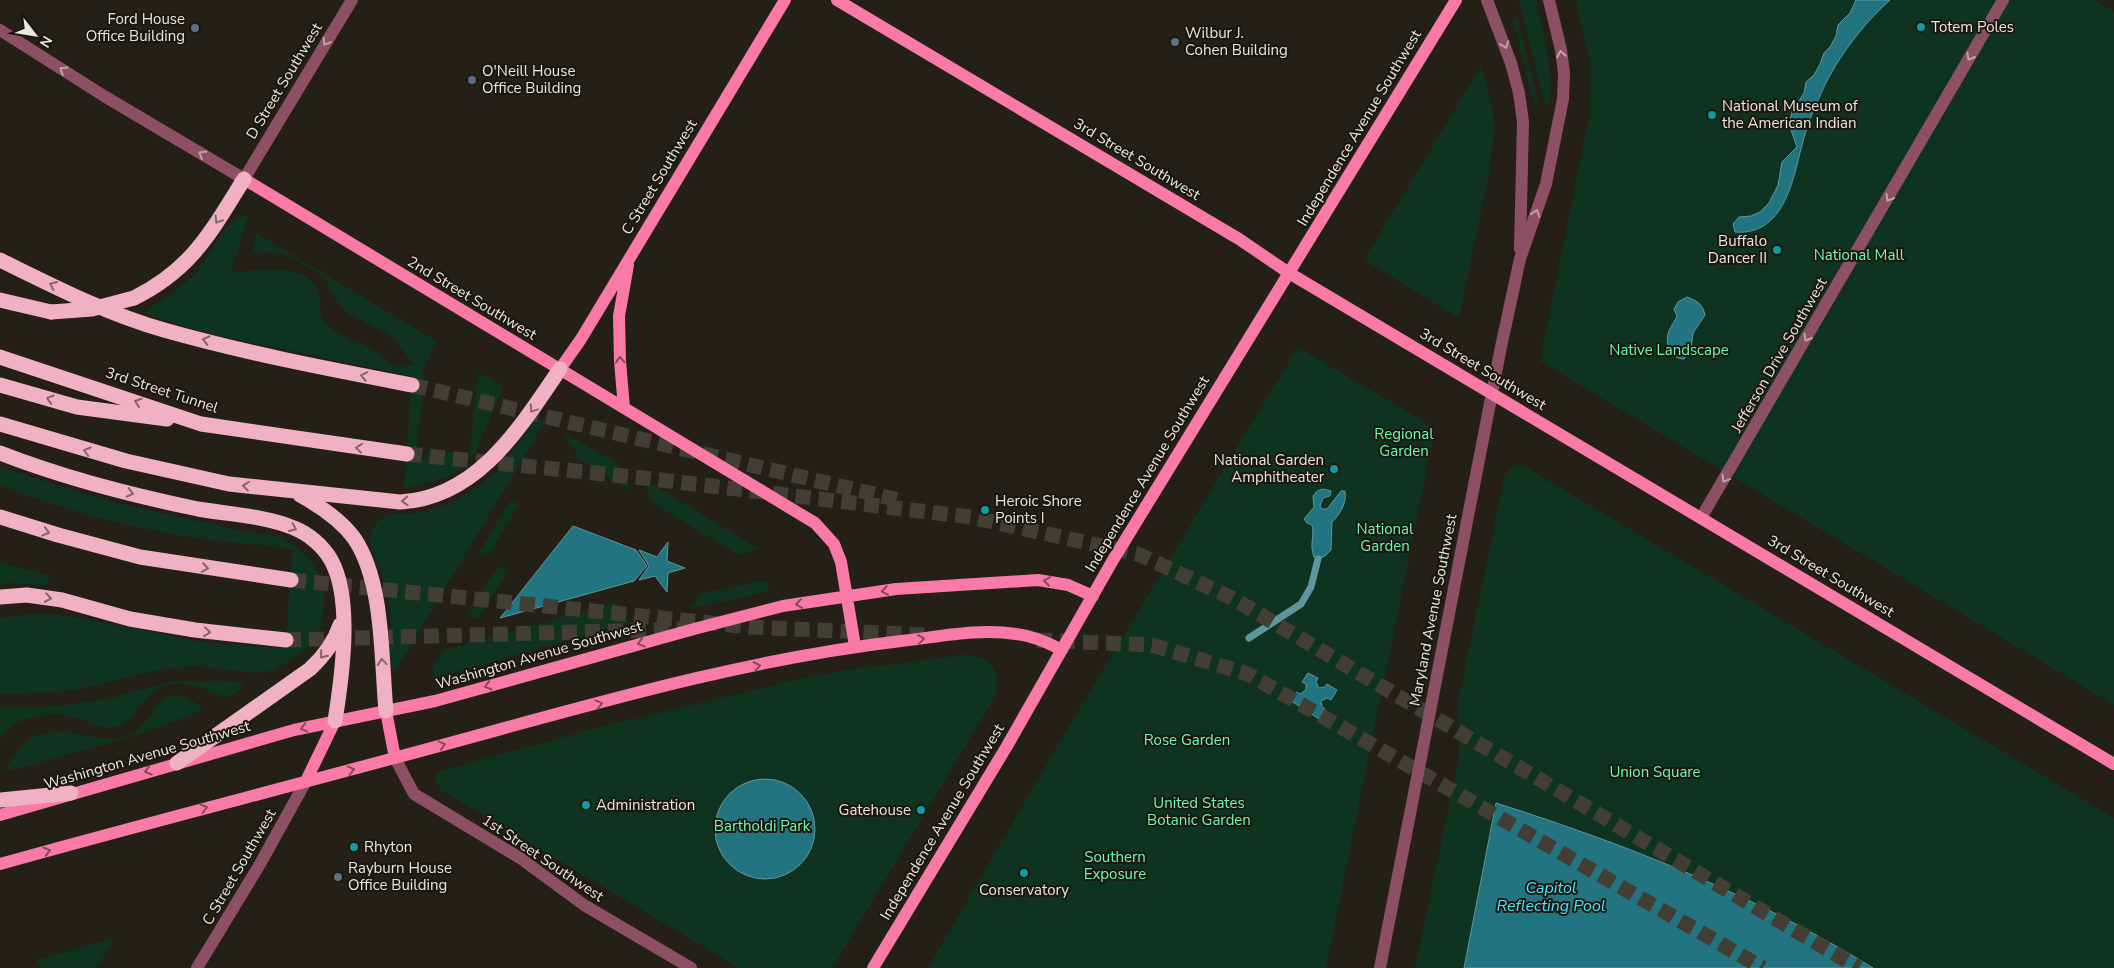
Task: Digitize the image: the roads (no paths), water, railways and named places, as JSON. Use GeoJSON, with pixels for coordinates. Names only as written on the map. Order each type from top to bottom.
{"type":"FeatureCollection","features":[{"type":"Feature","properties":{"kind":"highway"},"geometry":{"type":"LineString","coordinates":[[0,300],[51,312],[92,309],[134,298],[167,280],[199,248],[244,179]]}},
{"type":"Feature","properties":{"kind":"highway"},"geometry":{"type":"LineString","coordinates":[[0,260],[68,293],[162,330],[274,357],[412,385]]}},
{"type":"Feature","properties":{"kind":"highway","name":"3rd Street Tunnel"},"geometry":{"type":"LineString","coordinates":[[0,357],[201,424],[407,454]]}},
{"type":"Feature","properties":{"kind":"highway"},"geometry":{"type":"LineString","coordinates":[[0,424],[126,461],[228,484],[400,502],[411,501],[447,489],[480,468],[507,444],[523,424],[560,369]]}},
{"type":"Feature","properties":{"kind":"highway"},"geometry":{"type":"LineString","coordinates":[[0,385],[77,407],[201,424]]}},
{"type":"Feature","properties":{"kind":"highway"},"geometry":{"type":"LineString","coordinates":[[0,453],[89,483],[198,509],[283,523],[309,536],[322,547],[331,560],[336,572],[344,611],[340,687],[335,721]]}},
{"type":"Feature","properties":{"kind":"highway"},"geometry":{"type":"LineString","coordinates":[[294,491],[330,513],[342,525],[354,538],[368,567],[377,607],[386,711]]}},
{"type":"Feature","properties":{"kind":"highway"},"geometry":{"type":"LineString","coordinates":[[0,517],[58,536],[140,557],[291,580]]}},
{"type":"Feature","properties":{"kind":"highway"},"geometry":{"type":"LineString","coordinates":[[0,597],[27,595],[62,600],[130,619],[195,630],[286,640]]}},
{"type":"Feature","properties":{"kind":"highway"},"geometry":{"type":"LineString","coordinates":[[177,763],[310,669],[333,642],[344,611]]}},
{"type":"Feature","properties":{"kind":"highway"},"geometry":{"type":"LineString","coordinates":[[0,800],[71,793]]}},
{"type":"Feature","properties":{"kind":"main road","name":"C Street Southwest"},"geometry":{"type":"LineString","coordinates":[[560,369],[581,339],[785,0]]}},
{"type":"Feature","properties":{"kind":"main road","name":"3rd Street Southwest"},"geometry":{"type":"LineString","coordinates":[[837,0],[1231,234],[1289,273],[2114,764]]}},
{"type":"Feature","properties":{"kind":"main road","name":"Independence Avenue Southwest"},"geometry":{"type":"LineString","coordinates":[[874,968],[1262,314],[1456,0]]}},
{"type":"Feature","properties":{"kind":"main road","name":"2nd Street Southwest"},"geometry":{"type":"LineString","coordinates":[[244,179],[816,523],[834,544],[841,562],[855,646]]}},
{"type":"Feature","properties":{"kind":"main road"},"geometry":{"type":"LineString","coordinates":[[624,408],[619,316],[629,258]]}},
{"type":"Feature","properties":{"kind":"main road","name":"Washington Avenue Southwest"},"geometry":{"type":"LineString","coordinates":[[0,814],[294,730],[435,701],[783,606],[847,598],[896,589],[1038,580],[1068,585],[1093,596]]}},
{"type":"Feature","properties":{"kind":"main road"},"geometry":{"type":"LineString","coordinates":[[0,864],[678,683],[855,646],[989,632],[1013,633],[1037,638],[1062,650]]}},
{"type":"Feature","properties":{"kind":"main road"},"geometry":{"type":"LineString","coordinates":[[386,711],[395,758]]}},
{"type":"Feature","properties":{"kind":"main road"},"geometry":{"type":"LineString","coordinates":[[306,781],[335,721]]}},
{"type":"Feature","properties":{"kind":"street","name":"D Street Southwest"},"geometry":{"type":"LineString","coordinates":[[244,179],[352,0]]}},
{"type":"Feature","properties":{"kind":"street","name":"Maryland Avenue Southwest"},"geometry":{"type":"LineString","coordinates":[[1487,0],[1511,63],[1519,93],[1523,122],[1520,259]]}},
{"type":"Feature","properties":{"kind":"street","name":"Maryland Avenue Southwest"},"geometry":{"type":"LineString","coordinates":[[1380,968],[1492,393],[1520,259],[1546,184],[1563,99],[1564,73],[1561,50],[1549,0]]}},
{"type":"Feature","properties":{"kind":"street","name":"Jefferson Drive Southwest"},"geometry":{"type":"LineString","coordinates":[[1701,518],[2003,0]]}},
{"type":"Feature","properties":{"kind":"street","name":"2nd Street Southwest"},"geometry":{"type":"LineString","coordinates":[[0,30],[104,96],[244,179]]}},
{"type":"Feature","properties":{"kind":"street","name":"1st Street Southwest"},"geometry":{"type":"LineString","coordinates":[[395,758],[414,794],[520,858],[584,905],[691,968]]}},
{"type":"Feature","properties":{"kind":"street","name":"C Street Southwest"},"geometry":{"type":"LineString","coordinates":[[198,968],[260,864],[306,781]]}},
{"type":"Feature","properties":{"kind":"water"},"geometry":{"type":"Polygon","coordinates":[[[1856,0],[1890,0],[1849,45],[1832,71],[1807,127],[1795,174],[1784,203],[1765,225],[1752,231],[1735,232],[1733,224],[1739,217],[1751,216],[1760,212],[1769,203],[1778,185],[1782,162],[1797,147],[1789,124],[1792,112],[1804,93],[1806,82],[1814,75],[1824,53],[1836,36],[1838,25],[1850,13],[1856,0]]]}},
{"type":"Feature","properties":{"kind":"water"},"geometry":{"type":"Polygon","coordinates":[[[1687,297],[1699,304],[1705,315],[1693,333],[1691,349],[1684,359],[1672,353],[1667,340],[1669,331],[1677,316],[1674,309],[1678,302],[1687,297]]]}},
{"type":"Feature","properties":{"kind":"water"},"geometry":{"type":"Polygon","coordinates":[[[1323,489],[1331,491],[1330,496],[1323,498],[1320,506],[1322,509],[1327,509],[1341,491],[1345,491],[1345,500],[1338,515],[1332,522],[1331,550],[1325,556],[1318,559],[1314,557],[1313,552],[1312,525],[1304,519],[1314,507],[1313,496],[1317,491],[1323,489]]]}},
{"type":"Feature","properties":{"kind":"water"},"geometry":{"type":"Polygon","coordinates":[[[573,526],[636,550],[647,566],[634,581],[500,618],[573,526]]]}},
{"type":"Feature","properties":{"kind":"water"},"geometry":{"type":"Polygon","coordinates":[[[668,542],[667,561],[685,568],[668,573],[667,592],[655,576],[639,580],[649,566],[639,550],[657,557],[668,542]]]}},
{"type":"Feature","properties":{"kind":"water"},"geometry":{"type":"Polygon","coordinates":[[[1308,673],[1318,678],[1316,682],[1319,688],[1325,687],[1327,684],[1337,690],[1331,700],[1327,698],[1321,701],[1322,707],[1325,709],[1319,719],[1310,713],[1312,709],[1309,703],[1303,704],[1301,707],[1291,701],[1297,692],[1300,694],[1306,690],[1306,684],[1302,682],[1308,673]]]}},
{"type":"Feature","properties":{"kind":"water"},"geometry":{"type":"Polygon","coordinates":[[[765,779],[784,783],[800,794],[811,810],[815,829],[811,848],[800,864],[784,875],[765,879],[746,875],[730,864],[719,848],[715,829],[719,810],[730,794],[746,783],[765,779]]]}},
{"type":"Feature","properties":{"kind":"water","name":"Capitol Reflecting Pool"},"geometry":{"type":"Polygon","coordinates":[[[1496,803],[1594,836],[1690,874],[1783,917],[1873,968],[1464,968],[1496,803]]]}},
{"type":"Feature","properties":{"kind":"waterway"},"geometry":{"type":"LineString","coordinates":[[1249,638],[1301,604],[1311,587],[1318,559]]}},
{"type":"Feature","properties":{"kind":"tunnel"},"geometry":{"type":"LineString","coordinates":[[412,385],[899,500]]}},
{"type":"Feature","properties":{"kind":"tunnel"},"geometry":{"type":"LineString","coordinates":[[407,454],[644,478],[971,517],[1138,554],[1232,598],[1859,968]]}},
{"type":"Feature","properties":{"kind":"tunnel"},"geometry":{"type":"LineString","coordinates":[[291,580],[750,627],[927,635]]}},
{"type":"Feature","properties":{"kind":"tunnel"},"geometry":{"type":"LineString","coordinates":[[286,640],[689,629]]}},
{"type":"Feature","properties":{"kind":"tunnel"},"geometry":{"type":"LineString","coordinates":[[1037,640],[1152,645],[1248,674],[1763,968]]}},
{"type":"Feature","properties":{"kind":"place","name":"Totem Poles"},"geometry":{"type":"Point","coordinates":[1921,27]}},
{"type":"Feature","properties":{"kind":"place","name":"Ford House Office Building"},"geometry":{"type":"Point","coordinates":[195,28]}},
{"type":"Feature","properties":{"kind":"place","name":"Wilbur J. Cohen Building"},"geometry":{"type":"Point","coordinates":[1175,42]}},
{"type":"Feature","properties":{"kind":"place","name":"O'Neill House Office Building"},"geometry":{"type":"Point","coordinates":[472,80]}},
{"type":"Feature","properties":{"kind":"place","name":"National Museum of the American Indian"},"geometry":{"type":"Point","coordinates":[1712,115]}},
{"type":"Feature","properties":{"kind":"place","name":"Buffalo Dancer II"},"geometry":{"type":"Point","coordinates":[1777,250]}},
{"type":"Feature","properties":{"kind":"place","name":"National Garden Amphitheater"},"geometry":{"type":"Point","coordinates":[1334,469]}},
{"type":"Feature","properties":{"kind":"place","name":"Heroic Shore Points I"},"geometry":{"type":"Point","coordinates":[985,510]}},
{"type":"Feature","properties":{"kind":"place","name":"Administration"},"geometry":{"type":"Point","coordinates":[586,805]}},
{"type":"Feature","properties":{"kind":"place","name":"Gatehouse"},"geometry":{"type":"Point","coordinates":[921,810]}},
{"type":"Feature","properties":{"kind":"place","name":"Rhyton"},"geometry":{"type":"Point","coordinates":[354,847]}},
{"type":"Feature","properties":{"kind":"place","name":"Conservatory"},"geometry":{"type":"Point","coordinates":[1024,873]}},
{"type":"Feature","properties":{"kind":"place","name":"Rayburn House Office Building"},"geometry":{"type":"Point","coordinates":[338,877]}},
{"type":"Feature","properties":{"kind":"park label","name":"National Mall"},"geometry":{"type":"Point","coordinates":[1859,255]}},
{"type":"Feature","properties":{"kind":"park label","name":"Native Landscape"},"geometry":{"type":"Point","coordinates":[1669,350]}},
{"type":"Feature","properties":{"kind":"park label","name":"Regional Garden"},"geometry":{"type":"Point","coordinates":[1404,442]}},
{"type":"Feature","properties":{"kind":"park label","name":"National Garden"},"geometry":{"type":"Point","coordinates":[1385,538]}},
{"type":"Feature","properties":{"kind":"park label","name":"Rose Garden"},"geometry":{"type":"Point","coordinates":[1187,740]}},
{"type":"Feature","properties":{"kind":"park label","name":"Union Square"},"geometry":{"type":"Point","coordinates":[1655,772]}},
{"type":"Feature","properties":{"kind":"park label","name":"United States Botanic Garden"},"geometry":{"type":"Point","coordinates":[1199,812]}},
{"type":"Feature","properties":{"kind":"park label","name":"Bartholdi Park"},"geometry":{"type":"Point","coordinates":[762,826]}},
{"type":"Feature","properties":{"kind":"park label","name":"Southern Exposure"},"geometry":{"type":"Point","coordinates":[1115,866]}}]}
